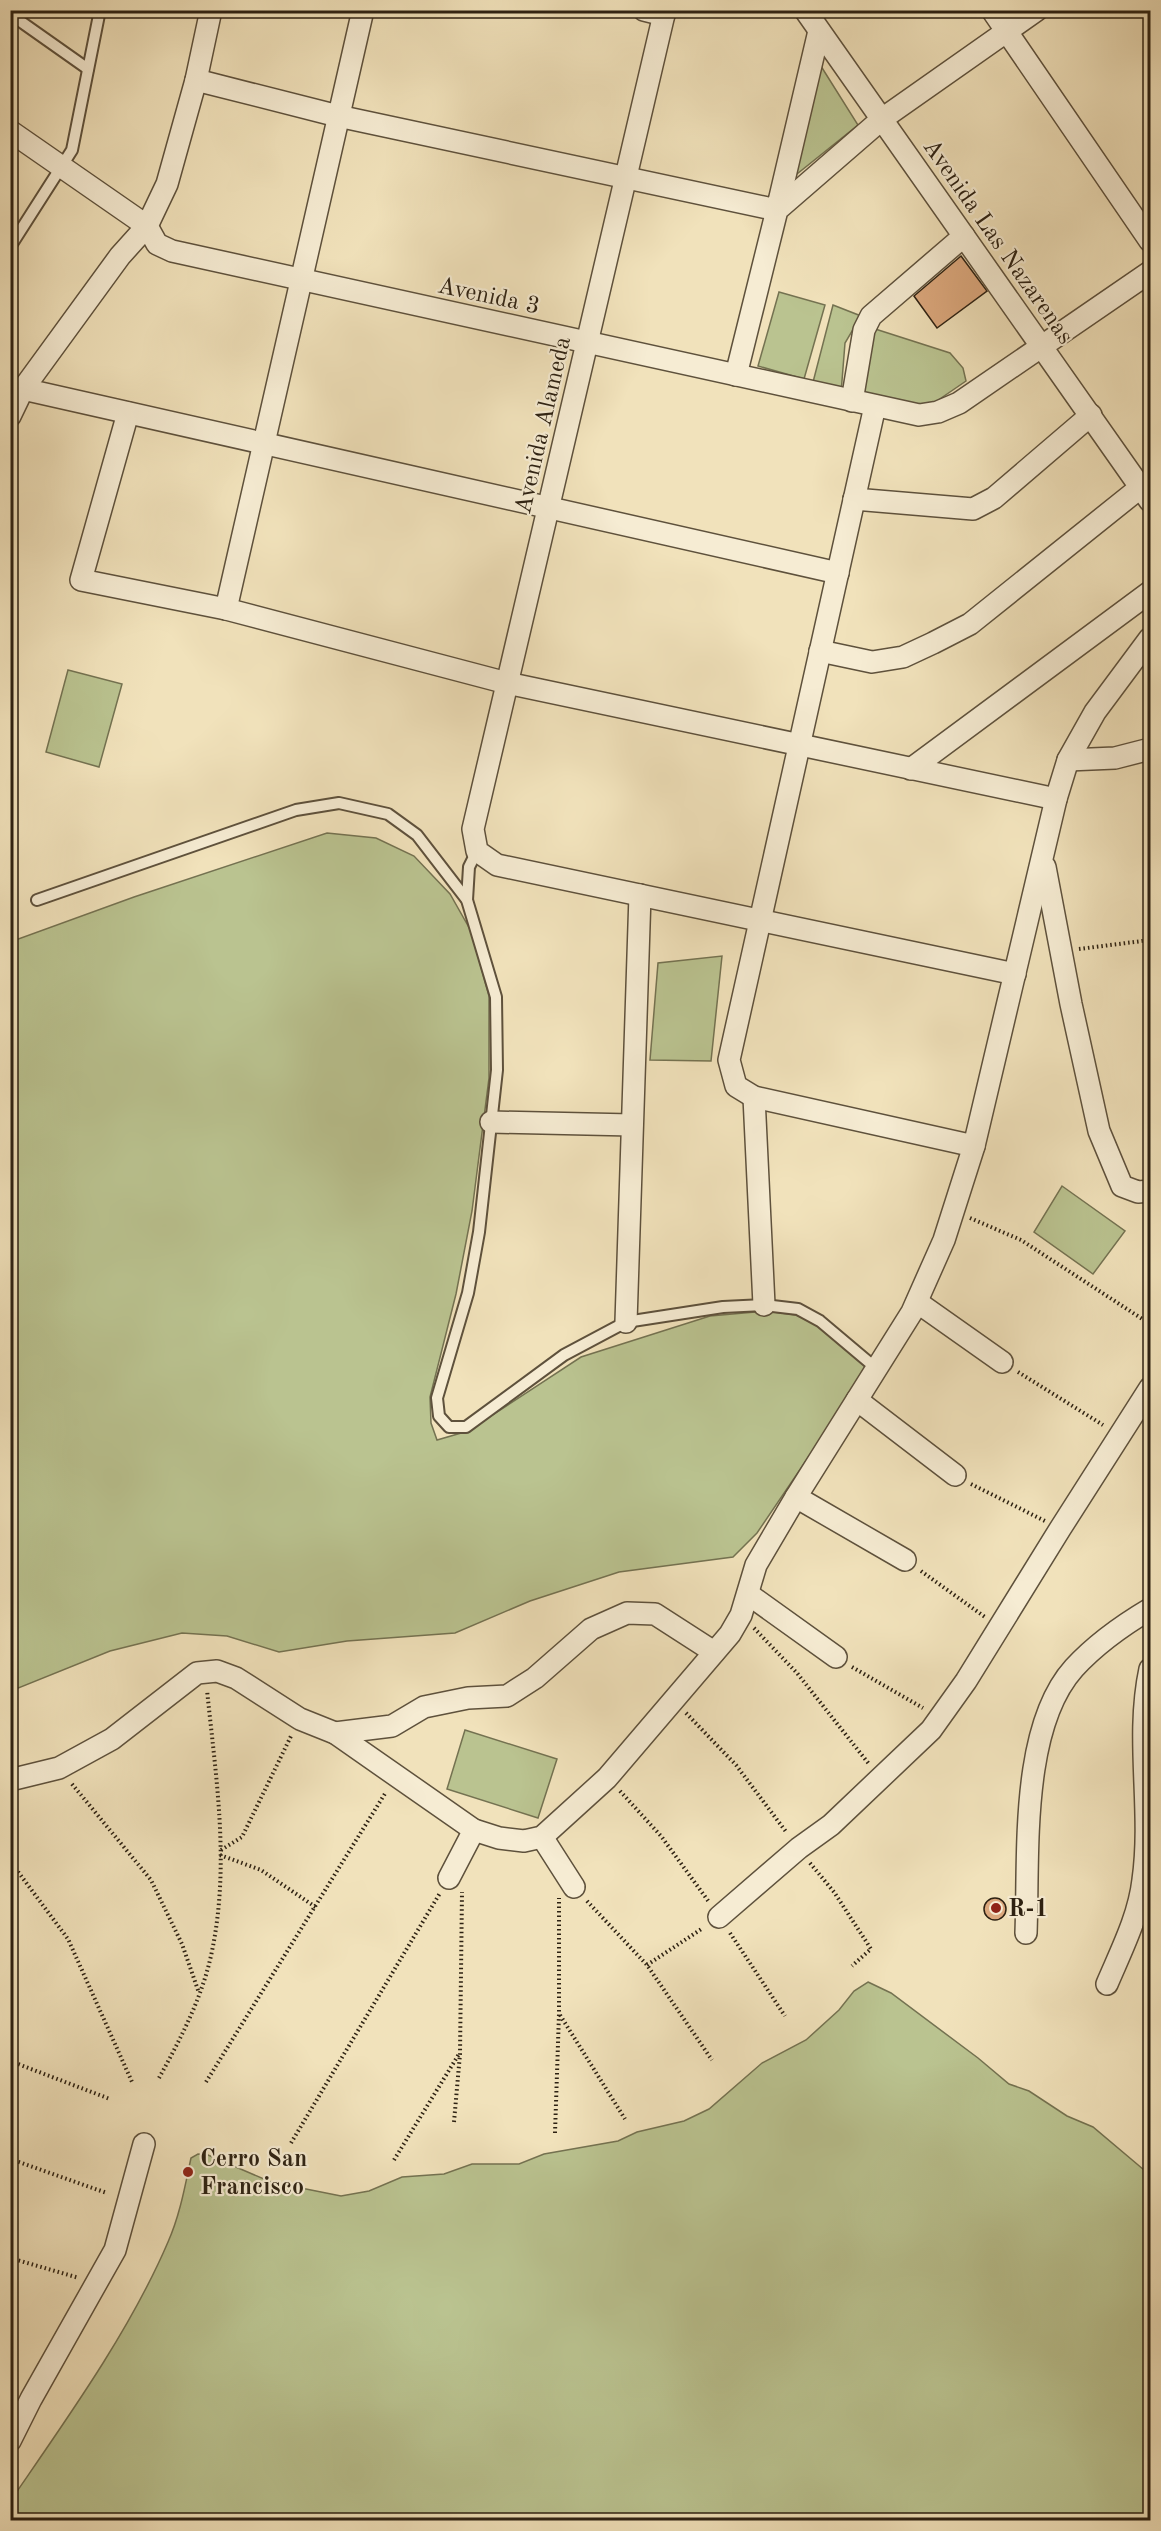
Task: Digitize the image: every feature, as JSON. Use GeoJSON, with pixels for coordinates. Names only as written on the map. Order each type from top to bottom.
{"type":"FeatureCollection","features":[{"type":"Feature","properties":{"kind":"street"},"geometry":{"type":"LineString","coordinates":[[10,416],[23,389],[120,256],[147,226],[167,184],[196,80],[211,10]]}},
{"type":"Feature","properties":{"kind":"street"},"geometry":{"type":"LineString","coordinates":[[225,609],[363,10]]}},
{"type":"Feature","properties":{"kind":"street","name":"Avenida Las Nazarenas"},"geometry":{"type":"LineString","coordinates":[[805,10],[1146,494]]}},
{"type":"Feature","properties":{"kind":"street"},"geometry":{"type":"LineString","coordinates":[[992,10],[1150,241]]}},
{"type":"Feature","properties":{"kind":"street"},"geometry":{"type":"LineString","coordinates":[[777,210],[882,119],[1037,10]]}},
{"type":"Feature","properties":{"kind":"street","name":"Avenida Alameda"},"geometry":{"type":"LineString","coordinates":[[477,851],[473,830],[626,177],[658,12]]}},
{"type":"Feature","properties":{"kind":"street"},"geometry":{"type":"LineString","coordinates":[[736,375],[819,31]]}},
{"type":"Feature","properties":{"kind":"street"},"geometry":{"type":"LineString","coordinates":[[196,80],[338,116],[777,210]]}},
{"type":"Feature","properties":{"kind":"street","name":"Avenida 3"},"geometry":{"type":"LineString","coordinates":[[10,131],[147,226],[157,244],[172,251],[875,406],[919,415],[938,412],[959,404],[1042,346]]}},
{"type":"Feature","properties":{"kind":"street"},"geometry":{"type":"LineString","coordinates":[[852,401],[864,330],[871,315],[964,236]]}},
{"type":"Feature","properties":{"kind":"street"},"geometry":{"type":"LineString","coordinates":[[1042,346],[1150,272]]}},
{"type":"Feature","properties":{"kind":"street"},"geometry":{"type":"LineString","coordinates":[[23,389],[838,573]]}},
{"type":"Feature","properties":{"kind":"street"},"geometry":{"type":"LineString","coordinates":[[875,406],[729,1060],[736,1086],[754,1097],[974,1146]]}},
{"type":"Feature","properties":{"kind":"street"},"geometry":{"type":"LineString","coordinates":[[128,413],[81,580],[225,609],[507,683],[1056,800]]}},
{"type":"Feature","properties":{"kind":"street"},"geometry":{"type":"LineString","coordinates":[[854,499],[973,509],[994,498],[1090,415]]}},
{"type":"Feature","properties":{"kind":"street"},"geometry":{"type":"LineString","coordinates":[[820,651],[872,662],[903,657],[933,643],[969,624],[1146,494]]}},
{"type":"Feature","properties":{"kind":"street"},"geometry":{"type":"LineString","coordinates":[[911,769],[1150,592]]}},
{"type":"Feature","properties":{"kind":"street"},"geometry":{"type":"LineString","coordinates":[[10,1780],[59,1768],[112,1739],[196,1673],[217,1671],[236,1678],[300,1719],[335,1733],[397,1774],[474,1830],[499,1838],[524,1841],[542,1838],[607,1778],[730,1634],[741,1615],[756,1565],[917,1302],[944,1240],[974,1146],[1056,800],[1068,760],[1095,711],[1150,638]]}},
{"type":"Feature","properties":{"kind":"street"},"geometry":{"type":"LineString","coordinates":[[1128,755],[1150,749]]}},
{"type":"Feature","properties":{"kind":"street"},"geometry":{"type":"LineString","coordinates":[[1068,760],[1150,755]]}},
{"type":"Feature","properties":{"kind":"street"},"geometry":{"type":"LineString","coordinates":[[477,851],[497,865],[1015,974]]}},
{"type":"Feature","properties":{"kind":"street"},"geometry":{"type":"LineString","coordinates":[[1043,857],[1060,951],[1100,1131],[1114,1172],[1122,1186],[1138,1192],[1150,1191]]}},
{"type":"Feature","properties":{"kind":"street"},"geometry":{"type":"LineString","coordinates":[[626,1322],[640,895]]}},
{"type":"Feature","properties":{"kind":"street"},"geometry":{"type":"LineString","coordinates":[[754,1097],[764,1305]]}},
{"type":"Feature","properties":{"kind":"street"},"geometry":{"type":"LineString","coordinates":[[491,1122],[632,1125]]}},
{"type":"Feature","properties":{"kind":"street"},"geometry":{"type":"LineString","coordinates":[[917,1302],[1002,1362]]}},
{"type":"Feature","properties":{"kind":"street"},"geometry":{"type":"LineString","coordinates":[[719,1917],[799,1848],[831,1825],[931,1730],[966,1681],[1150,1388]]}},
{"type":"Feature","properties":{"kind":"street"},"geometry":{"type":"LineString","coordinates":[[858,1400],[954,1475]]}},
{"type":"Feature","properties":{"kind":"street"},"geometry":{"type":"LineString","coordinates":[[796,1497],[905,1560]]}},
{"type":"Feature","properties":{"kind":"street"},"geometry":{"type":"LineString","coordinates":[[748,1594],[836,1657]]}},
{"type":"Feature","properties":{"kind":"street"},"geometry":{"type":"LineString","coordinates":[[1026,1933],[1033,1767],[1043,1723],[1074,1668],[1126,1624],[1150,1609]]}},
{"type":"Feature","properties":{"kind":"street"},"geometry":{"type":"LineString","coordinates":[[335,1733],[392,1726],[424,1707],[468,1698],[507,1696],[535,1678],[591,1629],[627,1613],[655,1614],[714,1652]]}},
{"type":"Feature","properties":{"kind":"street"},"geometry":{"type":"LineString","coordinates":[[1107,1984],[1138,1908],[1144,1880],[1146,1842],[1143,1731],[1150,1669]]}},
{"type":"Feature","properties":{"kind":"street"},"geometry":{"type":"LineString","coordinates":[[449,1878],[474,1830]]}},
{"type":"Feature","properties":{"kind":"street"},"geometry":{"type":"LineString","coordinates":[[542,1838],[574,1887]]}},
{"type":"Feature","properties":{"kind":"street"},"geometry":{"type":"LineString","coordinates":[[10,2441],[31,2399],[115,2250],[144,2144]]}},
{"type":"Feature","properties":{"kind":"lane"},"geometry":{"type":"LineString","coordinates":[[10,247],[62,169],[72,150],[100,10]]}},
{"type":"Feature","properties":{"kind":"lane"},"geometry":{"type":"LineString","coordinates":[[10,14],[88,69]]}},
{"type":"Feature","properties":{"kind":"lane"},"geometry":{"type":"LineString","coordinates":[[37,900],[296,810],[339,803],[388,814],[417,835],[467,900]]}},
{"type":"Feature","properties":{"kind":"lane"},"geometry":{"type":"LineString","coordinates":[[477,851],[469,867],[467,900],[496,997],[496,1070],[479,1232],[468,1293],[436,1398],[439,1416],[449,1427],[466,1427],[564,1355],[626,1322],[723,1307],[764,1305],[798,1309],[820,1321],[877,1369]]}},
{"type":"Feature","properties":{"kind":"path"},"geometry":{"type":"LineString","coordinates":[[1060,951],[1150,940]]}},
{"type":"Feature","properties":{"kind":"path"},"geometry":{"type":"LineString","coordinates":[[954,1211],[1021,1240],[1150,1324]]}},
{"type":"Feature","properties":{"kind":"path"},"geometry":{"type":"LineString","coordinates":[[1002,1362],[1119,1435]]}},
{"type":"Feature","properties":{"kind":"path"},"geometry":{"type":"LineString","coordinates":[[954,1475],[1060,1529]]}},
{"type":"Feature","properties":{"kind":"path"},"geometry":{"type":"LineString","coordinates":[[905,1560],[999,1626]]}},
{"type":"Feature","properties":{"kind":"path"},"geometry":{"type":"LineString","coordinates":[[741,1615],[796,1673],[880,1778]]}},
{"type":"Feature","properties":{"kind":"path"},"geometry":{"type":"LineString","coordinates":[[836,1657],[940,1718]]}},
{"type":"Feature","properties":{"kind":"path"},"geometry":{"type":"LineString","coordinates":[[159,2078],[200,1993],[212,1952],[221,1887],[221,1832],[205,1672]]}},
{"type":"Feature","properties":{"kind":"path"},"geometry":{"type":"LineString","coordinates":[[673,1700],[736,1765],[834,1892],[871,1949],[852,1966]]}},
{"type":"Feature","properties":{"kind":"path"},"geometry":{"type":"LineString","coordinates":[[220,1853],[242,1837],[300,1719]]}},
{"type":"Feature","properties":{"kind":"path"},"geometry":{"type":"LineString","coordinates":[[59,1768],[151,1880],[178,1936],[200,1993]]}},
{"type":"Feature","properties":{"kind":"path"},"geometry":{"type":"LineString","coordinates":[[206,2082],[317,1908],[397,1774]]}},
{"type":"Feature","properties":{"kind":"path"},"geometry":{"type":"LineString","coordinates":[[607,1778],[661,1836],[719,1917],[785,2016]]}},
{"type":"Feature","properties":{"kind":"path"},"geometry":{"type":"LineString","coordinates":[[220,1853],[261,1870],[297,1892],[317,1908]]}},
{"type":"Feature","properties":{"kind":"path"},"geometry":{"type":"LineString","coordinates":[[10,1861],[68,1939],[132,2082]]}},
{"type":"Feature","properties":{"kind":"path"},"geometry":{"type":"LineString","coordinates":[[291,2143],[449,1878],[462,1887],[460,2054],[454,2122]]}},
{"type":"Feature","properties":{"kind":"path"},"geometry":{"type":"LineString","coordinates":[[555,2133],[559,2014],[559,1894],[574,1887],[647,1965],[712,2061]]}},
{"type":"Feature","properties":{"kind":"path"},"geometry":{"type":"LineString","coordinates":[[647,1965],[719,1917]]}},
{"type":"Feature","properties":{"kind":"path"},"geometry":{"type":"LineString","coordinates":[[559,2014],[625,2119]]}},
{"type":"Feature","properties":{"kind":"path"},"geometry":{"type":"LineString","coordinates":[[394,2160],[460,2054]]}},
{"type":"Feature","properties":{"kind":"path"},"geometry":{"type":"LineString","coordinates":[[10,2061],[110,2099]]}},
{"type":"Feature","properties":{"kind":"path"},"geometry":{"type":"LineString","coordinates":[[10,2159],[107,2193]]}},
{"type":"Feature","properties":{"kind":"path"},"geometry":{"type":"LineString","coordinates":[[10,2258],[79,2278]]}},
{"type":"Feature","properties":{"kind":"green space"},"geometry":{"type":"Polygon","coordinates":[[[819,63],[858,125],[782,186],[819,63]]]}},
{"type":"Feature","properties":{"kind":"green space"},"geometry":{"type":"Polygon","coordinates":[[[779,292],[825,305],[804,379],[758,366],[779,292]]]}},
{"type":"Feature","properties":{"kind":"green space"},"geometry":{"type":"Polygon","coordinates":[[[833,305],[861,316],[845,343],[841,393],[812,386],[833,305]]]}},
{"type":"Feature","properties":{"kind":"green space"},"geometry":{"type":"Polygon","coordinates":[[[869,327],[950,353],[963,368],[966,381],[928,407],[869,399],[861,390],[869,327]]]}},
{"type":"Feature","properties":{"kind":"green space"},"geometry":{"type":"Polygon","coordinates":[[[68,670],[122,684],[99,767],[46,752],[68,670]]]}},
{"type":"Feature","properties":{"kind":"green space"},"geometry":{"type":"Polygon","coordinates":[[[327,833],[376,838],[414,856],[450,894],[471,931],[489,996],[489,1078],[472,1211],[456,1294],[430,1397],[431,1423],[437,1440],[468,1431],[581,1357],[710,1316],[766,1311],[796,1315],[819,1326],[869,1368],[757,1533],[733,1557],[619,1572],[530,1601],[455,1633],[347,1641],[279,1652],[227,1636],[182,1633],[110,1651],[11,1691],[10,942],[134,897],[327,833]]]}},
{"type":"Feature","properties":{"kind":"green space"},"geometry":{"type":"Polygon","coordinates":[[[722,956],[711,1061],[650,1060],[658,963],[722,956]]]}},
{"type":"Feature","properties":{"kind":"green space"},"geometry":{"type":"Polygon","coordinates":[[[1062,1186],[1125,1231],[1093,1274],[1034,1232],[1062,1186]]]}},
{"type":"Feature","properties":{"kind":"green space"},"geometry":{"type":"Polygon","coordinates":[[[465,1730],[557,1759],[538,1818],[447,1789],[465,1730]]]}},
{"type":"Feature","properties":{"kind":"green space"},"geometry":{"type":"Polygon","coordinates":[[[868,1982],[891,1993],[1009,2084],[1029,2091],[1067,2116],[1093,2127],[1150,2175],[1150,2520],[11,2520],[11,2500],[96,2374],[153,2275],[176,2221],[191,2158],[198,2154],[208,2155],[271,2182],[341,2196],[369,2191],[402,2177],[444,2174],[472,2164],[519,2164],[544,2154],[618,2141],[637,2132],[684,2121],[709,2109],[762,2063],[806,2040],[839,2010],[854,1991],[868,1982]]]}},
{"type":"Feature","properties":{"kind":"building"},"geometry":{"type":"Polygon","coordinates":[[[961,256],[987,291],[937,328],[914,296],[961,256]]]}},
{"type":"Feature","properties":{"kind":"building","name":"R-1"},"geometry":{"type":"Polygon","coordinates":[[[995,1898],[1003,1901],[1006,1909],[1003,1917],[995,1920],[987,1917],[984,1909],[987,1901],[995,1898]]]}},
{"type":"Feature","properties":{"kind":"place","name":"R-1"},"geometry":{"type":"Point","coordinates":[996,1908]}},
{"type":"Feature","properties":{"kind":"place","name":"Cerro San Francisco"},"geometry":{"type":"Point","coordinates":[188,2172]}}]}
